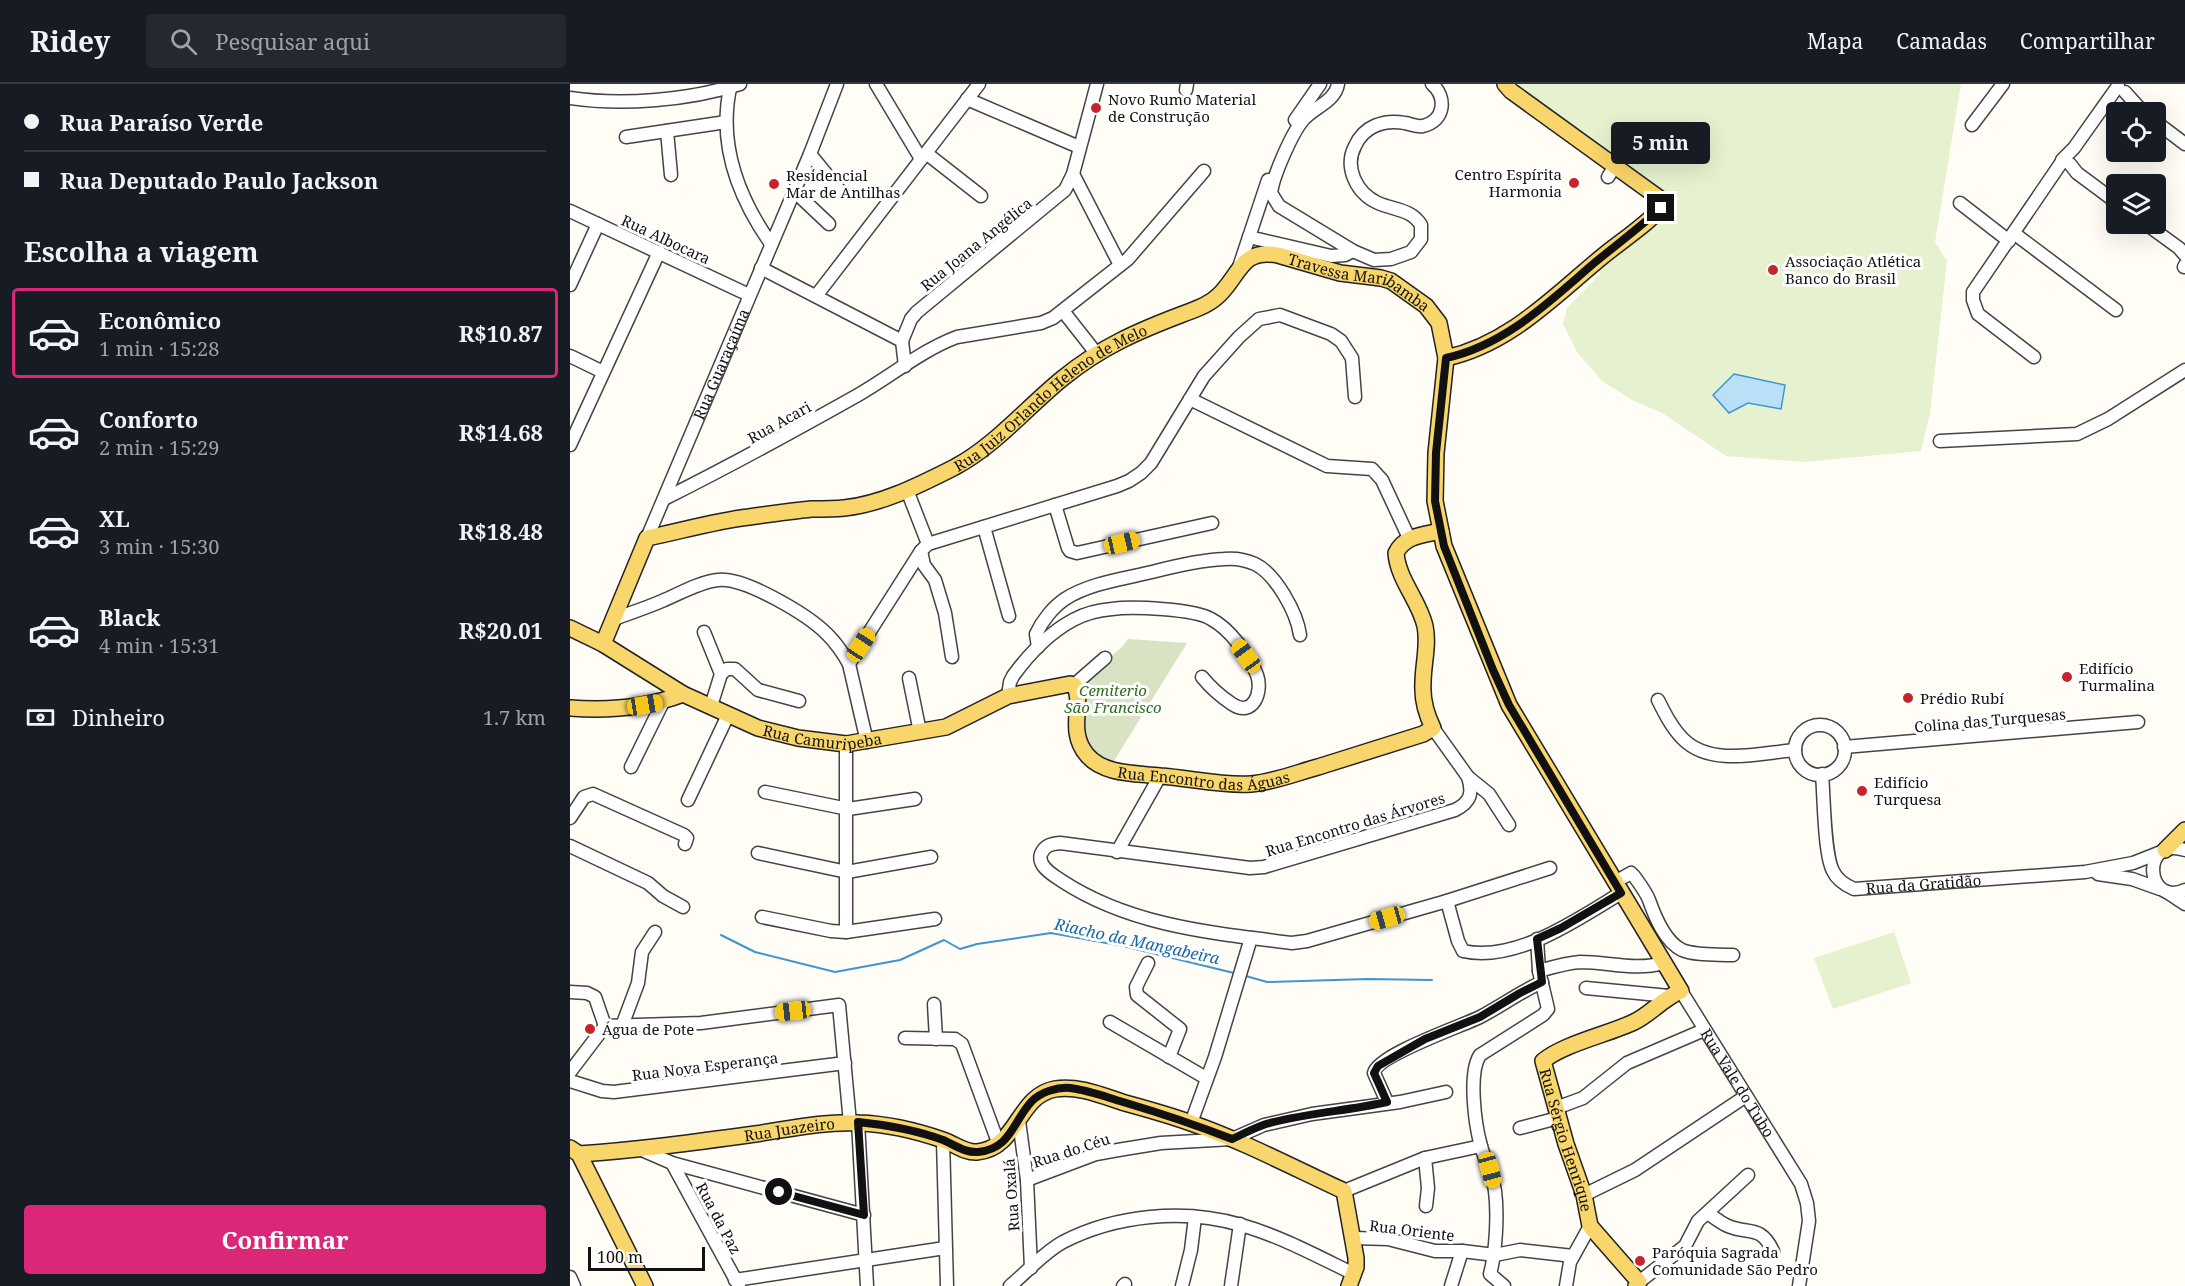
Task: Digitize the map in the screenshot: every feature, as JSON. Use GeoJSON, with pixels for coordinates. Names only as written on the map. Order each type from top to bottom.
{"type":"FeatureCollection","features":[{"type":"Feature","properties":{"kind":"main road"},"geometry":{"type":"LineString","coordinates":[[1446,358],[1469,351],[1522,324],[1666,203],[1612,171],[1505,84]]}},
{"type":"Feature","properties":{"kind":"main road","name":"Travessa Maribamba"},"geometry":{"type":"LineString","coordinates":[[1239,267],[1254,256],[1270,254],[1340,273],[1381,278],[1392,281],[1434,314],[1439,323],[1446,358],[1436,453],[1435,532]]}},
{"type":"Feature","properties":{"kind":"main road","name":"Rua Juiz Orlando Heleno de Melo"},"geometry":{"type":"LineString","coordinates":[[647,538],[747,517],[845,508],[866,504],[907,490],[970,458],[1096,353],[1128,335],[1208,304],[1227,287],[1239,267]]}},
{"type":"Feature","properties":{"kind":"main road"},"geometry":{"type":"LineString","coordinates":[[1432,728],[1425,708],[1423,690],[1426,630],[1422,615],[1402,574],[1396,553],[1399,547],[1410,538],[1435,532]]}},
{"type":"Feature","properties":{"kind":"main road","name":"Rua Vale do Tubo"},"geometry":{"type":"LineString","coordinates":[[1435,532],[1450,561],[1509,705],[1664,963],[1675,993]]}},
{"type":"Feature","properties":{"kind":"main road","name":"Rua Guaraçaíma"},"geometry":{"type":"LineString","coordinates":[[603,644],[647,538]]}},
{"type":"Feature","properties":{"kind":"main road","name":"Rua Camuripeba"},"geometry":{"type":"LineString","coordinates":[[570,628],[603,644],[683,694],[758,728],[798,738],[846,744],[867,742],[971,721],[1014,695],[1065,684],[1074,685]]}},
{"type":"Feature","properties":{"kind":"main road","name":"Rua Encontro das Águas"},"geometry":{"type":"LineString","coordinates":[[1074,685],[1077,692],[1076,733],[1085,752],[1101,766],[1124,772],[1235,784],[1266,782],[1423,734],[1432,728]]}},
{"type":"Feature","properties":{"kind":"main road"},"geometry":{"type":"LineString","coordinates":[[570,708],[605,710],[663,702],[683,694]]}},
{"type":"Feature","properties":{"kind":"main road","name":"Rua da Gratidão"},"geometry":{"type":"LineString","coordinates":[[2163,851],[2185,830]]}},
{"type":"Feature","properties":{"kind":"main road","name":"Rua Sérgio Henrique"},"geometry":{"type":"LineString","coordinates":[[1638,1284],[1590,1226],[1584,1195],[1557,1113],[1543,1061],[1633,1023],[1675,993]]}},
{"type":"Feature","properties":{"kind":"main road"},"geometry":{"type":"LineString","coordinates":[[999,1145],[1026,1109],[1040,1095],[1053,1089],[1068,1088],[1090,1092],[1191,1123],[1232,1139],[1344,1191],[1356,1258],[1351,1280]]}},
{"type":"Feature","properties":{"kind":"main road","name":"Rua Juazeiro"},"geometry":{"type":"LineString","coordinates":[[575,1151],[642,1150],[820,1125],[854,1123],[905,1130],[943,1140],[970,1152],[999,1145]]}},
{"type":"Feature","properties":{"kind":"main road"},"geometry":{"type":"LineString","coordinates":[[575,1151],[645,1286]]}},
{"type":"Feature","properties":{"kind":"street","name":"Rua Guaraçaíma"},"geometry":{"type":"LineString","coordinates":[[647,538],[810,154],[837,84]]}},
{"type":"Feature","properties":{"kind":"street"},"geometry":{"type":"LineString","coordinates":[[876,84],[923,156],[981,196]]}},
{"type":"Feature","properties":{"kind":"street"},"geometry":{"type":"LineString","coordinates":[[816,296],[979,84]]}},
{"type":"Feature","properties":{"kind":"street"},"geometry":{"type":"LineString","coordinates":[[1097,84],[1073,174],[1120,265]]}},
{"type":"Feature","properties":{"kind":"street","name":"Rua Juiz Orlando Heleno de Melo"},"geometry":{"type":"LineString","coordinates":[[1239,267],[1274,164],[1292,124],[1320,84]]}},
{"type":"Feature","properties":{"kind":"street"},"geometry":{"type":"LineString","coordinates":[[1338,84],[1335,94],[1310,113],[1299,126],[1275,177],[1272,198],[1279,206],[1353,251],[1374,260],[1391,259],[1411,252],[1421,239],[1421,225],[1417,219],[1404,211],[1368,197],[1353,178],[1350,167],[1351,156],[1355,145],[1372,127],[1393,122],[1423,126],[1436,119],[1442,107],[1442,99],[1440,92],[1432,84]]}},
{"type":"Feature","properties":{"kind":"street"},"geometry":{"type":"LineString","coordinates":[[1972,125],[2003,84]]}},
{"type":"Feature","properties":{"kind":"street"},"geometry":{"type":"LineString","coordinates":[[570,98],[643,101],[734,85],[726,122],[728,149],[735,176],[752,216],[771,244]]}},
{"type":"Feature","properties":{"kind":"street"},"geometry":{"type":"LineString","coordinates":[[2034,357],[1978,314],[1973,300],[1976,286],[2012,238],[2051,178],[2067,165],[2074,148],[2109,100],[2124,88],[2134,102]]}},
{"type":"Feature","properties":{"kind":"street"},"geometry":{"type":"LineString","coordinates":[[967,99],[1079,147]]}},
{"type":"Feature","properties":{"kind":"street"},"geometry":{"type":"LineString","coordinates":[[626,137],[726,122]]}},
{"type":"Feature","properties":{"kind":"street"},"geometry":{"type":"LineString","coordinates":[[2166,130],[2185,144]]}},
{"type":"Feature","properties":{"kind":"street"},"geometry":{"type":"LineString","coordinates":[[667,131],[671,175]]}},
{"type":"Feature","properties":{"kind":"street"},"geometry":{"type":"LineString","coordinates":[[810,154],[841,192]]}},
{"type":"Feature","properties":{"kind":"street"},"geometry":{"type":"LineString","coordinates":[[2067,165],[2106,194]]}},
{"type":"Feature","properties":{"kind":"street","name":"Rua Acari"},"geometry":{"type":"LineString","coordinates":[[664,499],[776,442],[888,377],[932,348],[957,336],[1041,323],[1064,311],[1132,255],[1204,171]]}},
{"type":"Feature","properties":{"kind":"street","name":"Rua Joana Angélica"},"geometry":{"type":"LineString","coordinates":[[902,341],[911,319],[917,312],[1058,197],[1070,183],[1073,174]]}},
{"type":"Feature","properties":{"kind":"street"},"geometry":{"type":"LineString","coordinates":[[794,191],[830,224]]}},
{"type":"Feature","properties":{"kind":"street"},"geometry":{"type":"LineString","coordinates":[[1960,203],[2116,310]]}},
{"type":"Feature","properties":{"kind":"street","name":"Rua Albocara"},"geometry":{"type":"LineString","coordinates":[[570,210],[749,295]]}},
{"type":"Feature","properties":{"kind":"street"},"geometry":{"type":"LineString","coordinates":[[570,285],[598,224]]}},
{"type":"Feature","properties":{"kind":"street"},"geometry":{"type":"LineString","coordinates":[[2160,234],[2185,255]]}},
{"type":"Feature","properties":{"kind":"street"},"geometry":{"type":"LineString","coordinates":[[1249,237],[1331,256],[1345,255],[1353,251]]}},
{"type":"Feature","properties":{"kind":"street"},"geometry":{"type":"LineString","coordinates":[[570,445],[659,252]]}},
{"type":"Feature","properties":{"kind":"street"},"geometry":{"type":"LineString","coordinates":[[761,268],[902,341],[905,366]]}},
{"type":"Feature","properties":{"kind":"street"},"geometry":{"type":"LineString","coordinates":[[1064,311],[1096,353]]}},
{"type":"Feature","properties":{"kind":"street"},"geometry":{"type":"LineString","coordinates":[[849,664],[924,548],[1129,481],[1141,473],[1158,453],[1204,376],[1248,327],[1259,319],[1280,315],[1331,334],[1341,341],[1352,358],[1355,396]]}},
{"type":"Feature","properties":{"kind":"street"},"geometry":{"type":"LineString","coordinates":[[570,356],[603,372]]}},
{"type":"Feature","properties":{"kind":"street"},"geometry":{"type":"LineString","coordinates":[[1940,441],[2077,434],[2108,419],[2185,370]]}},
{"type":"Feature","properties":{"kind":"street"},"geometry":{"type":"LineString","coordinates":[[1190,399],[1327,466],[1372,469],[1382,480],[1410,538]]}},
{"type":"Feature","properties":{"kind":"street"},"geometry":{"type":"LineString","coordinates":[[907,490],[924,548],[924,565],[935,580],[945,613],[952,657]]}},
{"type":"Feature","properties":{"kind":"street"},"geometry":{"type":"LineString","coordinates":[[1055,505],[1068,548],[1077,553],[1212,523]]}},
{"type":"Feature","properties":{"kind":"street"},"geometry":{"type":"LineString","coordinates":[[984,527],[1009,616]]}},
{"type":"Feature","properties":{"kind":"street"},"geometry":{"type":"LineString","coordinates":[[1038,647],[1036,634],[1045,620],[1065,600],[1078,593],[1106,582],[1171,567],[1226,559],[1253,564],[1268,572],[1296,617],[1299,635]]}},
{"type":"Feature","properties":{"kind":"street"},"geometry":{"type":"LineString","coordinates":[[614,619],[714,580],[739,582],[810,620],[830,636],[849,664],[867,742]]}},
{"type":"Feature","properties":{"kind":"street"},"geometry":{"type":"LineString","coordinates":[[1014,695],[1019,669],[1038,647],[1073,620],[1098,611],[1129,608],[1202,615],[1218,624],[1246,656],[1257,676],[1259,685],[1256,700],[1248,708],[1236,707],[1213,691],[1202,677]]}},
{"type":"Feature","properties":{"kind":"street"},"geometry":{"type":"LineString","coordinates":[[704,632],[721,674]]}},
{"type":"Feature","properties":{"kind":"street"},"geometry":{"type":"LineString","coordinates":[[1074,685],[1105,658]]}},
{"type":"Feature","properties":{"kind":"street"},"geometry":{"type":"LineString","coordinates":[[711,706],[721,674],[727,669],[735,669],[758,690],[799,701]]}},
{"type":"Feature","properties":{"kind":"street"},"geometry":{"type":"LineString","coordinates":[[909,678],[920,732]]}},
{"type":"Feature","properties":{"kind":"street"},"geometry":{"type":"LineString","coordinates":[[1658,700],[1682,738],[1707,754],[1737,755],[1795,750]]}},
{"type":"Feature","properties":{"kind":"street"},"geometry":{"type":"LineString","coordinates":[[631,767],[663,702]]}},
{"type":"Feature","properties":{"kind":"street"},"geometry":{"type":"LineString","coordinates":[[688,800],[728,715]]}},
{"type":"Feature","properties":{"kind":"street","name":"Colina das Turquesas"},"geometry":{"type":"LineString","coordinates":[[1844,747],[2138,722]]}},
{"type":"Feature","properties":{"kind":"street"},"geometry":{"type":"LineString","coordinates":[[1814,726],[1830,727],[1842,739],[1844,747],[1839,765],[1834,770],[1822,774],[1814,774],[1800,765],[1795,750],[1800,734],[1814,726]]}},
{"type":"Feature","properties":{"kind":"street"},"geometry":{"type":"LineString","coordinates":[[1432,728],[1468,777],[1489,794],[1509,825]]}},
{"type":"Feature","properties":{"kind":"street"},"geometry":{"type":"LineString","coordinates":[[846,744],[848,809],[846,932]]}},
{"type":"Feature","properties":{"kind":"street","name":"Rua da Gratidão"},"geometry":{"type":"LineString","coordinates":[[1822,774],[1830,863],[1836,877],[1847,886],[1862,889],[2085,872],[2133,863],[2163,851]]}},
{"type":"Feature","properties":{"kind":"street"},"geometry":{"type":"LineString","coordinates":[[1117,852],[1160,776]]}},
{"type":"Feature","properties":{"kind":"street","name":"Rua Encontro das Árvores"},"geometry":{"type":"LineString","coordinates":[[1468,777],[1472,791],[1470,797],[1455,810],[1264,867],[1250,868],[1060,843],[1050,844],[1040,858],[1050,873],[1076,890],[1142,919],[1172,926],[1300,943],[1448,901],[1550,868]]}},
{"type":"Feature","properties":{"kind":"street"},"geometry":{"type":"LineString","coordinates":[[765,792],[848,809],[915,799]]}},
{"type":"Feature","properties":{"kind":"street"},"geometry":{"type":"LineString","coordinates":[[570,816],[584,796],[593,794],[686,836],[685,844]]}},
{"type":"Feature","properties":{"kind":"street"},"geometry":{"type":"LineString","coordinates":[[570,846],[648,883],[663,896],[683,907]]}},
{"type":"Feature","properties":{"kind":"street"},"geometry":{"type":"LineString","coordinates":[[2185,850],[2178,848],[2163,851],[2156,857],[2152,868],[2155,881],[2164,891],[2185,904]]}},
{"type":"Feature","properties":{"kind":"street"},"geometry":{"type":"LineString","coordinates":[[758,853],[847,872],[931,857]]}},
{"type":"Feature","properties":{"kind":"street","name":"Rua da Gratidão"},"geometry":{"type":"LineString","coordinates":[[2085,872],[2132,879],[2164,891]]}},
{"type":"Feature","properties":{"kind":"street"},"geometry":{"type":"LineString","coordinates":[[1448,901],[1458,941],[1463,951],[1488,952],[1509,949],[1561,928],[1618,887],[1631,873],[1635,876],[1652,911],[1673,945],[1683,951],[1733,955]]}},
{"type":"Feature","properties":{"kind":"street"},"geometry":{"type":"LineString","coordinates":[[2164,891],[2173,893],[2185,890]]}},
{"type":"Feature","properties":{"kind":"street"},"geometry":{"type":"LineString","coordinates":[[762,917],[846,932],[934,919]]}},
{"type":"Feature","properties":{"kind":"street"},"geometry":{"type":"LineString","coordinates":[[622,1026],[638,983],[642,952],[655,932]]}},
{"type":"Feature","properties":{"kind":"street"},"geometry":{"type":"LineString","coordinates":[[1191,1123],[1233,1000],[1251,938]]}},
{"type":"Feature","properties":{"kind":"street"},"geometry":{"type":"LineString","coordinates":[[1504,1286],[1490,1274],[1495,1256],[1495,1191],[1481,1146],[1472,1080],[1475,1064],[1480,1055],[1547,1012],[1548,999],[1541,977],[1537,939]]}},
{"type":"Feature","properties":{"kind":"street"},"geometry":{"type":"LineString","coordinates":[[1387,1102],[1374,1073],[1378,1066],[1425,1039],[1480,1017],[1561,965],[1580,962],[1632,968],[1664,963]]}},
{"type":"Feature","properties":{"kind":"street"},"geometry":{"type":"LineString","coordinates":[[1148,963],[1136,987],[1137,995],[1180,1029],[1169,1057]]}},
{"type":"Feature","properties":{"kind":"street"},"geometry":{"type":"LineString","coordinates":[[1586,988],[1675,993]]}},
{"type":"Feature","properties":{"kind":"street"},"geometry":{"type":"LineString","coordinates":[[570,992],[587,993],[595,997],[605,1026]]}},
{"type":"Feature","properties":{"kind":"street","name":"Rua Vale do Tubo"},"geometry":{"type":"LineString","coordinates":[[1675,993],[1704,1029],[1801,1184],[1807,1203],[1809,1221],[1799,1286]]}},
{"type":"Feature","properties":{"kind":"street"},"geometry":{"type":"LineString","coordinates":[[934,1004],[936,1039]]}},
{"type":"Feature","properties":{"kind":"street"},"geometry":{"type":"LineString","coordinates":[[605,1026],[701,1023],[839,1005],[864,1215],[867,1286]]}},
{"type":"Feature","properties":{"kind":"street"},"geometry":{"type":"LineString","coordinates":[[1110,1022],[1206,1078]]}},
{"type":"Feature","properties":{"kind":"street"},"geometry":{"type":"LineString","coordinates":[[570,1072],[605,1026]]}},
{"type":"Feature","properties":{"kind":"street"},"geometry":{"type":"LineString","coordinates":[[1520,1128],[1557,1113],[1583,1098],[1627,1063],[1704,1029]]}},
{"type":"Feature","properties":{"kind":"street"},"geometry":{"type":"LineString","coordinates":[[905,1038],[956,1039],[964,1048],[999,1145]]}},
{"type":"Feature","properties":{"kind":"street","name":"Rua Nova Esperança"},"geometry":{"type":"LineString","coordinates":[[570,1081],[602,1091],[614,1092],[845,1063]]}},
{"type":"Feature","properties":{"kind":"street"},"geometry":{"type":"LineString","coordinates":[[1232,1139],[1264,1121],[1400,1102],[1446,1092]]}},
{"type":"Feature","properties":{"kind":"street"},"geometry":{"type":"LineString","coordinates":[[1584,1195],[1635,1170],[1746,1096]]}},
{"type":"Feature","properties":{"kind":"street","name":"Rua Oxalá"},"geometry":{"type":"LineString","coordinates":[[1019,1121],[1027,1180],[1031,1268]]}},
{"type":"Feature","properties":{"kind":"street","name":"Rua do Céu"},"geometry":{"type":"LineString","coordinates":[[1027,1180],[1096,1154],[1161,1143],[1232,1139]]}},
{"type":"Feature","properties":{"kind":"street"},"geometry":{"type":"LineString","coordinates":[[943,1140],[947,1286]]}},
{"type":"Feature","properties":{"kind":"street"},"geometry":{"type":"LineString","coordinates":[[1344,1191],[1425,1158],[1481,1146]]}},
{"type":"Feature","properties":{"kind":"street"},"geometry":{"type":"LineString","coordinates":[[642,1150],[672,1163],[864,1215]]}},
{"type":"Feature","properties":{"kind":"street"},"geometry":{"type":"LineString","coordinates":[[1425,1158],[1428,1188],[1426,1206]]}},
{"type":"Feature","properties":{"kind":"street","name":"Rua da Paz"},"geometry":{"type":"LineString","coordinates":[[672,1163],[737,1283]]}},
{"type":"Feature","properties":{"kind":"street"},"geometry":{"type":"LineString","coordinates":[[1638,1284],[1685,1246],[1693,1227],[1748,1175]]}},
{"type":"Feature","properties":{"kind":"street"},"geometry":{"type":"LineString","coordinates":[[1707,1213],[1727,1226],[1758,1233],[1770,1244],[1773,1251]]}},
{"type":"Feature","properties":{"kind":"street"},"geometry":{"type":"LineString","coordinates":[[1010,1286],[1063,1242],[1104,1226],[1160,1216],[1240,1224],[1291,1244],[1351,1280]]}},
{"type":"Feature","properties":{"kind":"street"},"geometry":{"type":"LineString","coordinates":[[1182,1286],[1191,1250],[1195,1218]]}},
{"type":"Feature","properties":{"kind":"street"},"geometry":{"type":"LineString","coordinates":[[1231,1286],[1240,1224]]}},
{"type":"Feature","properties":{"kind":"street","name":"Rua Sérgio Henrique"},"geometry":{"type":"LineString","coordinates":[[1566,1286],[1569,1263],[1590,1226]]}},
{"type":"Feature","properties":{"kind":"street","name":"Rua Oriente"},"geometry":{"type":"LineString","coordinates":[[1353,1238],[1388,1239],[1435,1251],[1462,1251],[1495,1256],[1520,1250],[1573,1256]]}},
{"type":"Feature","properties":{"kind":"street"},"geometry":{"type":"LineString","coordinates":[[737,1283],[945,1248]]}},
{"type":"Feature","properties":{"kind":"street"},"geometry":{"type":"LineString","coordinates":[[1451,1286],[1462,1251]]}},
{"type":"Feature","properties":{"kind":"street"},"geometry":{"type":"LineString","coordinates":[[570,1277],[574,1286]]}},
{"type":"Feature","properties":{"kind":"green space","name":"Associação Atlética Banco do Brasil"},"geometry":{"type":"Polygon","coordinates":[[[1510,84],[1961,84],[1935,242],[1947,261],[1930,414],[1921,451],[1804,462],[1726,456],[1662,413],[1632,400],[1602,381],[1577,352],[1563,324],[1567,308],[1600,274],[1599,266],[1670,215],[1679,198],[1665,195],[1510,84]]]}},
{"type":"Feature","properties":{"kind":"green space","name":"Cemiterio São Francisco"},"geometry":{"type":"Polygon","coordinates":[[[1128,639],[1187,643],[1112,764],[1090,754],[1082,742],[1081,682],[1128,639]]]}},
{"type":"Feature","properties":{"kind":"green space"},"geometry":{"type":"Polygon","coordinates":[[[1894,932],[1911,983],[1833,1009],[1814,958],[1894,932]]]}},
{"type":"Feature","properties":{"kind":"water"},"geometry":{"type":"Polygon","coordinates":[[[1734,374],[1785,385],[1781,409],[1748,403],[1729,413],[1713,395],[1734,374]]]}},
{"type":"Feature","properties":{"kind":"waterway","name":"Riacho da Mangabeira"},"geometry":{"type":"LineString","coordinates":[[721,935],[755,952],[835,972],[900,960],[944,940],[960,949],[977,944],[1051,933],[1123,946],[1234,973]]}},
{"type":"Feature","properties":{"kind":"waterway","name":"Riacho da Mangabeira"},"geometry":{"type":"LineString","coordinates":[[1246,976],[1267,982],[1432,980]]}},
{"type":"Feature","properties":{"kind":"place","name":"Novo Rumo Material de Construção"},"geometry":{"type":"Point","coordinates":[1096,108]}},
{"type":"Feature","properties":{"kind":"place","name":"Centro Espírita Harmonia"},"geometry":{"type":"Point","coordinates":[1574,183]}},
{"type":"Feature","properties":{"kind":"place","name":"Residencial Mar de Antilhas"},"geometry":{"type":"Point","coordinates":[774,184]}},
{"type":"Feature","properties":{"kind":"place","name":"Associação Atlética Banco do Brasil"},"geometry":{"type":"Point","coordinates":[1773,270]}},
{"type":"Feature","properties":{"kind":"place","name":"Edifício Turmalina"},"geometry":{"type":"Point","coordinates":[2067,677]}},
{"type":"Feature","properties":{"kind":"place","name":"Prédio Rubí"},"geometry":{"type":"Point","coordinates":[1908,698]}},
{"type":"Feature","properties":{"kind":"place","name":"Edifício Turquesa"},"geometry":{"type":"Point","coordinates":[1862,791]}},
{"type":"Feature","properties":{"kind":"place","name":"Água de Pote"},"geometry":{"type":"Point","coordinates":[590,1029]}},
{"type":"Feature","properties":{"kind":"place","name":"Paróquia Sagrada Comunidade São Pedro"},"geometry":{"type":"Point","coordinates":[1640,1261]}},
{"type":"Feature","properties":{"kind":"route"},"geometry":{"type":"LineString","coordinates":[[779,1192],[864,1215],[858,1122],[905,1130],[943,1140],[970,1152],[979,1152],[999,1145],[1006,1139],[1033,1100],[1053,1089],[1068,1088],[1090,1092],[1191,1123],[1232,1139],[1264,1125],[1312,1114],[1361,1108],[1387,1102],[1374,1073],[1378,1066],[1406,1048],[1480,1017],[1542,982],[1537,939],[1561,928],[1621,893],[1509,705],[1444,546],[1435,501],[1436,453],[1446,358],[1469,351],[1514,329],[1544,307],[1661,208]]}}]}
